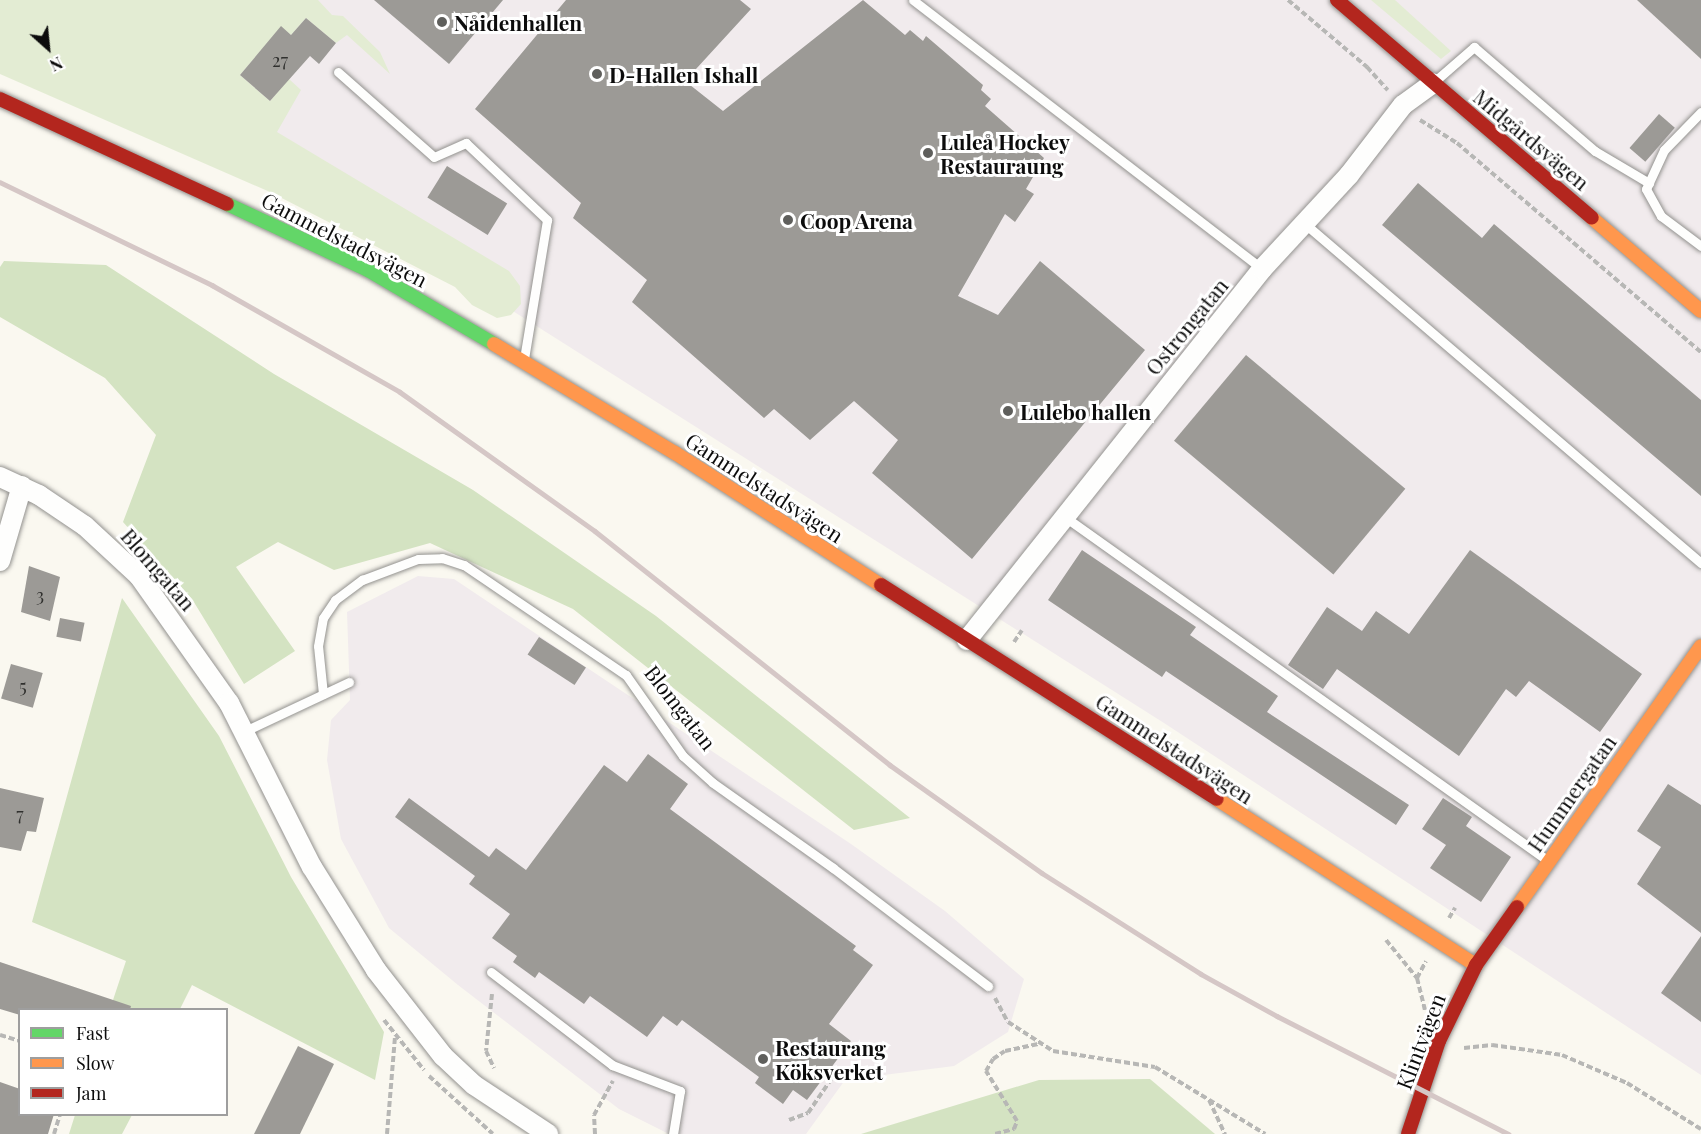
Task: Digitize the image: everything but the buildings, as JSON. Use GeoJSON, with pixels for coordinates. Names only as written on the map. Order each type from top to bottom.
{"type":"FeatureCollection","features":[{"type":"Feature","properties":{"kind":"street","name":"Midgårdsvägen"},"geometry":{"type":"LineString","coordinates":[[1337,0],[1701,311]]}},
{"type":"Feature","properties":{"kind":"street","name":"Ostrongatan"},"geometry":{"type":"LineString","coordinates":[[968,640],[1262,269],[1349,175],[1403,105],[1433,83]]}},
{"type":"Feature","properties":{"kind":"street","name":"Gammelstadsvägen"},"geometry":{"type":"LineString","coordinates":[[0,99],[368,270],[524,362],[968,640],[1476,965]]}},
{"type":"Feature","properties":{"kind":"street","name":"Blomgatan"},"geometry":{"type":"LineString","coordinates":[[0,477],[22,486],[85,526],[139,576],[188,641],[245,731],[312,867],[376,970],[451,1063],[490,1097],[548,1134]]}},
{"type":"Feature","properties":{"kind":"street"},"geometry":{"type":"LineString","coordinates":[[0,561],[22,486]]}},
{"type":"Feature","properties":{"kind":"street","name":"Hummergatan"},"geometry":{"type":"LineString","coordinates":[[1476,965],[1548,861],[1698,655]]}},
{"type":"Feature","properties":{"kind":"street","name":"Klintvägen"},"geometry":{"type":"LineString","coordinates":[[1408,1134],[1439,1041],[1476,965]]}},
{"type":"Feature","properties":{"kind":"lane"},"geometry":{"type":"LineString","coordinates":[[914,0],[1262,269]]}},
{"type":"Feature","properties":{"kind":"lane"},"geometry":{"type":"LineString","coordinates":[[1433,83],[1474,47],[1595,151],[1649,183]]}},
{"type":"Feature","properties":{"kind":"lane"},"geometry":{"type":"LineString","coordinates":[[338,72],[434,157],[466,143],[547,220],[524,362]]}},
{"type":"Feature","properties":{"kind":"lane"},"geometry":{"type":"LineString","coordinates":[[1701,112],[1664,150],[1646,189],[1661,216],[1701,246]]}},
{"type":"Feature","properties":{"kind":"lane"},"geometry":{"type":"LineString","coordinates":[[1304,223],[1701,562]]}},
{"type":"Feature","properties":{"kind":"lane"},"geometry":{"type":"LineString","coordinates":[[1065,517],[1548,861]]}},
{"type":"Feature","properties":{"kind":"lane","name":"Blomgatan"},"geometry":{"type":"LineString","coordinates":[[323,694],[318,646],[323,618],[334,600],[362,580],[418,559],[442,558],[464,565],[626,675],[683,756],[713,783],[834,868],[988,986]]}},
{"type":"Feature","properties":{"kind":"lane"},"geometry":{"type":"LineString","coordinates":[[245,731],[349,682]]}},
{"type":"Feature","properties":{"kind":"lane"},"geometry":{"type":"LineString","coordinates":[[491,972],[612,1065],[680,1091],[673,1134]]}},
{"type":"Feature","properties":{"kind":"path"},"geometry":{"type":"LineString","coordinates":[[1288,0],[1367,67],[1403,105],[1510,188],[1701,352]]}},
{"type":"Feature","properties":{"kind":"path"},"geometry":{"type":"LineString","coordinates":[[1381,936],[1417,978],[1424,997],[1425,1018]]}},
{"type":"Feature","properties":{"kind":"path"},"geometry":{"type":"LineString","coordinates":[[491,972],[492,1007],[486,1051],[494,1068]]}},
{"type":"Feature","properties":{"kind":"path"},"geometry":{"type":"LineString","coordinates":[[988,986],[1008,1023],[1040,1044],[1079,1058],[1155,1067],[1265,1134]]}},
{"type":"Feature","properties":{"kind":"path"},"geometry":{"type":"LineString","coordinates":[[0,1035],[18,1040]]}},
{"type":"Feature","properties":{"kind":"path"},"geometry":{"type":"LineString","coordinates":[[387,1134],[395,1035]]}},
{"type":"Feature","properties":{"kind":"path"},"geometry":{"type":"LineString","coordinates":[[995,1134],[1014,1129],[1017,1121],[986,1071],[1005,1051],[1040,1044]]}},
{"type":"Feature","properties":{"kind":"path"},"geometry":{"type":"LineString","coordinates":[[1457,1048],[1492,1045],[1562,1055],[1627,1083],[1701,1129]]}},
{"type":"Feature","properties":{"kind":"path"},"geometry":{"type":"LineString","coordinates":[[789,1120],[808,1113],[832,1078]]}},
{"type":"Feature","properties":{"kind":"path"},"geometry":{"type":"LineString","coordinates":[[595,1134],[594,1115],[603,1098]]}},
{"type":"Feature","properties":{"kind":"path"},"geometry":{"type":"LineString","coordinates":[[1209,1099],[1225,1134]]}},
{"type":"Feature","properties":{"kind":"path"},"geometry":{"type":"LineString","coordinates":[[54,1134],[59,1116]]}},
{"type":"Feature","properties":{"kind":"shaded area"},"geometry":{"type":"Polygon","coordinates":[[[0,0],[1701,0],[1701,1075],[1164,723],[459,277],[0,0]]]}},
{"type":"Feature","properties":{"kind":"shaded area"},"geometry":{"type":"Polygon","coordinates":[[[418,576],[454,579],[851,844],[945,911],[1024,979],[1008,1032],[954,1066],[845,1080],[806,1134],[669,1134],[619,1109],[458,985],[389,928],[341,839],[327,760],[331,720],[350,700],[347,612],[418,576]]]}},
{"type":"Feature","properties":{"kind":"green space"},"geometry":{"type":"Polygon","coordinates":[[[0,0],[318,0],[332,15],[343,16],[380,52],[390,74],[347,35],[336,43],[306,18],[291,35],[281,27],[240,75],[270,101],[289,79],[301,90],[277,132],[509,271],[520,286],[521,304],[511,315],[497,318],[472,305],[455,287],[270,192],[0,74],[0,0]]]}},
{"type":"Feature","properties":{"kind":"green space"},"geometry":{"type":"Polygon","coordinates":[[[1371,0],[1395,0],[1451,51],[1441,59],[1371,0]]]}},
{"type":"Feature","properties":{"kind":"green space"},"geometry":{"type":"Polygon","coordinates":[[[4,261],[106,265],[274,374],[473,490],[656,616],[910,818],[854,830],[573,609],[430,543],[334,570],[278,542],[236,567],[295,651],[244,684],[192,599],[123,522],[156,435],[105,378],[0,317],[0,267],[4,261]]]}},
{"type":"Feature","properties":{"kind":"green space"},"geometry":{"type":"Polygon","coordinates":[[[122,598],[219,736],[291,877],[384,1032],[375,1080],[192,985],[180,1008],[110,1008],[126,961],[32,922],[122,598]]]}},
{"type":"Feature","properties":{"kind":"green space"},"geometry":{"type":"Polygon","coordinates":[[[1150,1079],[1215,1134],[861,1134],[1039,1080],[1150,1079]]]}},
{"type":"Feature","properties":{"kind":"green space"},"geometry":{"type":"Polygon","coordinates":[[[74,1116],[131,1116],[122,1134],[69,1134],[74,1116]]]}},
{"type":"Feature","properties":{"kind":"railway"},"geometry":{"type":"LineString","coordinates":[[0,182],[212,285],[400,392],[595,531],[890,765],[1042,873],[1201,974],[1277,1016],[1509,1134]]}},
{"type":"Feature","properties":{"kind":"traffic: fast"},"geometry":{"type":"LineString","coordinates":[[227,204],[368,270],[494,344]]}},
{"type":"Feature","properties":{"kind":"traffic: slow"},"geometry":{"type":"LineString","coordinates":[[1592,218],[1701,311]]}},
{"type":"Feature","properties":{"kind":"traffic: slow"},"geometry":{"type":"LineString","coordinates":[[494,344],[675,453],[881,585]]}},
{"type":"Feature","properties":{"kind":"traffic: slow"},"geometry":{"type":"LineString","coordinates":[[1517,907],[1701,646]]}},
{"type":"Feature","properties":{"kind":"traffic: slow"},"geometry":{"type":"LineString","coordinates":[[1217,799],[1476,965]]}},
{"type":"Feature","properties":{"kind":"traffic: jam"},"geometry":{"type":"LineString","coordinates":[[1337,0],[1592,218]]}},
{"type":"Feature","properties":{"kind":"traffic: jam"},"geometry":{"type":"LineString","coordinates":[[0,99],[227,204]]}},
{"type":"Feature","properties":{"kind":"traffic: jam"},"geometry":{"type":"LineString","coordinates":[[881,585],[1217,799]]}},
{"type":"Feature","properties":{"kind":"traffic: jam"},"geometry":{"type":"LineString","coordinates":[[1408,1134],[1439,1041],[1476,965],[1517,907]]}},
{"type":"Feature","properties":{"kind":"place","name":"Nåidenhallen"},"geometry":{"type":"Point","coordinates":[442,22]}},
{"type":"Feature","properties":{"kind":"place","name":"D-Hallen Ishall"},"geometry":{"type":"Point","coordinates":[597,74]}},
{"type":"Feature","properties":{"kind":"place","name":"Luleå Hockey Restauraung"},"geometry":{"type":"Point","coordinates":[928,153]}},
{"type":"Feature","properties":{"kind":"place","name":"Coop Arena"},"geometry":{"type":"Point","coordinates":[788,220]}},
{"type":"Feature","properties":{"kind":"place","name":"Lulebo hallen"},"geometry":{"type":"Point","coordinates":[1008,411]}},
{"type":"Feature","properties":{"kind":"place","name":"Restaurang Köksverket"},"geometry":{"type":"Point","coordinates":[763,1059]}}]}
